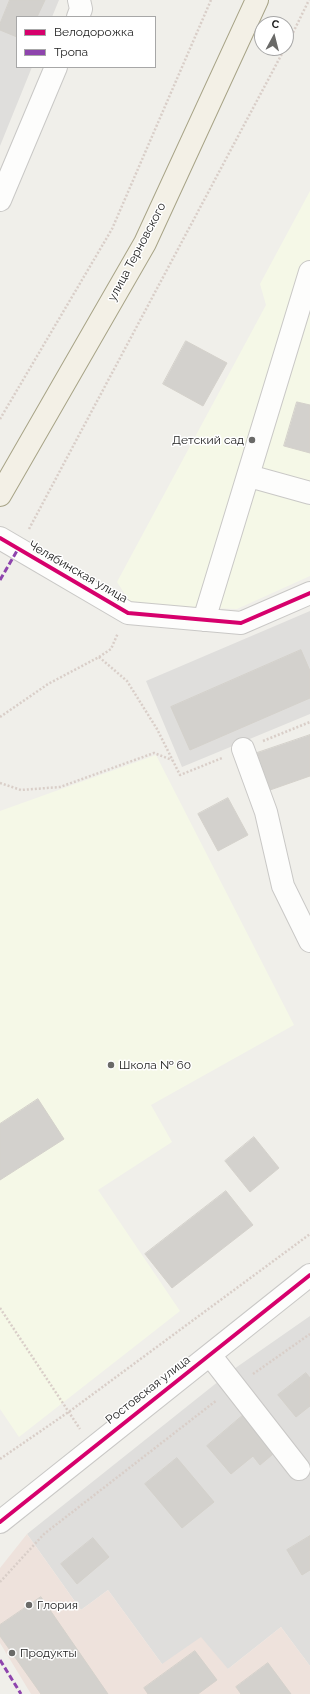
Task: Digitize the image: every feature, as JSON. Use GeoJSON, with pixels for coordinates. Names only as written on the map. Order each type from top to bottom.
{"type":"FeatureCollection","features":[{"type":"Feature","properties":{"kind":"main road","name":"улица Терновского"},"geometry":{"type":"LineString","coordinates":[[0,495],[145,243],[257,0]]}},
{"type":"Feature","properties":{"kind":"street"},"geometry":{"type":"LineString","coordinates":[[78,16],[81,9],[79,0]]}},
{"type":"Feature","properties":{"kind":"street"},"geometry":{"type":"LineString","coordinates":[[0,200],[56,68]]}},
{"type":"Feature","properties":{"kind":"street"},"geometry":{"type":"LineString","coordinates":[[204,620],[310,272]]}},
{"type":"Feature","properties":{"kind":"street"},"geometry":{"type":"LineString","coordinates":[[249,476],[310,493]]}},
{"type":"Feature","properties":{"kind":"street","name":"Челябинская улица"},"geometry":{"type":"LineString","coordinates":[[9,543],[128,613],[241,623],[310,594]]}},
{"type":"Feature","properties":{"kind":"street"},"geometry":{"type":"LineString","coordinates":[[243,749],[266,812],[283,886],[310,941]]}},
{"type":"Feature","properties":{"kind":"street","name":"Ростовская улица"},"geometry":{"type":"LineString","coordinates":[[0,1522],[310,1275]]}},
{"type":"Feature","properties":{"kind":"street"},"geometry":{"type":"LineString","coordinates":[[210,1355],[299,1469]]}},
{"type":"Feature","properties":{"kind":"path"},"geometry":{"type":"LineString","coordinates":[[0,418],[112,229],[211,0]]}},
{"type":"Feature","properties":{"kind":"path"},"geometry":{"type":"LineString","coordinates":[[294,31],[309,0]]}},
{"type":"Feature","properties":{"kind":"path"},"geometry":{"type":"LineString","coordinates":[[9,543],[282,56]]}},
{"type":"Feature","properties":{"kind":"path"},"geometry":{"type":"LineString","coordinates":[[0,717],[48,684],[99,657],[111,648],[128,613]]}},
{"type":"Feature","properties":{"kind":"path"},"geometry":{"type":"LineString","coordinates":[[99,657],[127,681],[157,730],[180,775],[310,722]]}},
{"type":"Feature","properties":{"kind":"path"},"geometry":{"type":"LineString","coordinates":[[0,784],[21,790],[60,787],[154,752],[173,760]]}},
{"type":"Feature","properties":{"kind":"path"},"geometry":{"type":"LineString","coordinates":[[0,1459],[70,1411],[310,1234]]}},
{"type":"Feature","properties":{"kind":"path"},"geometry":{"type":"LineString","coordinates":[[0,1308],[70,1411],[92,1448]]}},
{"type":"Feature","properties":{"kind":"path"},"geometry":{"type":"LineString","coordinates":[[0,1582],[44,1534],[234,1387],[310,1334]]}},
{"type":"Feature","properties":{"kind":"shaded area"},"geometry":{"type":"Polygon","coordinates":[[[0,0],[59,0],[52,16],[16,16],[16,68],[32,68],[0,146],[0,0]]]}},
{"type":"Feature","properties":{"kind":"shaded area","name":"Детский сад"},"geometry":{"type":"Polygon","coordinates":[[[310,191],[310,576],[237,609],[132,605],[117,582],[266,305],[260,284],[310,191]]]}},
{"type":"Feature","properties":{"kind":"shaded area"},"geometry":{"type":"Polygon","coordinates":[[[310,611],[310,714],[182,767],[146,681],[310,611]]]}},
{"type":"Feature","properties":{"kind":"shaded area","name":"Школа № 60"},"geometry":{"type":"Polygon","coordinates":[[[156,755],[294,1025],[151,1105],[172,1142],[98,1190],[180,1311],[19,1437],[0,1409],[0,811],[156,755]]]}},
{"type":"Feature","properties":{"kind":"shaded area"},"geometry":{"type":"Polygon","coordinates":[[[310,1316],[310,1666],[281,1627],[228,1669],[162,1664],[108,1590],[81,1610],[27,1534],[234,1369],[310,1316]]]}},
{"type":"Feature","properties":{"kind":"shaded area"},"geometry":{"type":"Polygon","coordinates":[[[27,1534],[81,1610],[108,1590],[162,1664],[201,1637],[228,1669],[281,1627],[310,1666],[310,1694],[31,1694],[0,1643],[0,1568],[27,1534]]]}},
{"type":"Feature","properties":{"kind":"building"},"geometry":{"type":"Polygon","coordinates":[[[10,0],[45,0],[37,16],[16,16],[16,37],[0,30],[0,24],[10,0]]]}},
{"type":"Feature","properties":{"kind":"building"},"geometry":{"type":"Polygon","coordinates":[[[186,341],[227,363],[203,406],[163,384],[186,341]]]}},
{"type":"Feature","properties":{"kind":"building"},"geometry":{"type":"Polygon","coordinates":[[[297,402],[310,405],[310,453],[284,446],[297,402]]]}},
{"type":"Feature","properties":{"kind":"building"},"geometry":{"type":"Polygon","coordinates":[[[301,650],[310,671],[310,698],[190,750],[171,707],[301,650]]]}},
{"type":"Feature","properties":{"kind":"building"},"geometry":{"type":"Polygon","coordinates":[[[310,735],[310,776],[270,790],[257,753],[310,735]]]}},
{"type":"Feature","properties":{"kind":"building"},"geometry":{"type":"Polygon","coordinates":[[[228,798],[248,835],[218,851],[198,814],[228,798]]]}},
{"type":"Feature","properties":{"kind":"building"},"geometry":{"type":"Polygon","coordinates":[[[38,1099],[64,1139],[0,1180],[0,1124],[38,1099]]]}},
{"type":"Feature","properties":{"kind":"building"},"geometry":{"type":"Polygon","coordinates":[[[254,1137],[279,1168],[250,1192],[225,1161],[254,1137]]]}},
{"type":"Feature","properties":{"kind":"building"},"geometry":{"type":"Polygon","coordinates":[[[226,1191],[253,1225],[172,1288],[145,1254],[226,1191]]]}},
{"type":"Feature","properties":{"kind":"building"},"geometry":{"type":"Polygon","coordinates":[[[306,1373],[310,1378],[310,1406],[296,1417],[278,1395],[306,1373]]]}},
{"type":"Feature","properties":{"kind":"building"},"geometry":{"type":"Polygon","coordinates":[[[247,1412],[279,1449],[260,1465],[253,1456],[231,1474],[207,1446],[247,1412]]]}},
{"type":"Feature","properties":{"kind":"building"},"geometry":{"type":"Polygon","coordinates":[[[177,1458],[214,1502],[182,1528],[145,1484],[177,1458]]]}},
{"type":"Feature","properties":{"kind":"building"},"geometry":{"type":"Polygon","coordinates":[[[310,1536],[310,1570],[302,1575],[287,1550],[310,1536]]]}},
{"type":"Feature","properties":{"kind":"building"},"geometry":{"type":"Polygon","coordinates":[[[93,1538],[109,1557],[77,1584],[61,1564],[93,1538]]]}},
{"type":"Feature","properties":{"kind":"building"},"geometry":{"type":"Polygon","coordinates":[[[41,1597],[108,1694],[41,1694],[0,1636],[0,1625],[41,1597]]]}},
{"type":"Feature","properties":{"kind":"building"},"geometry":{"type":"Polygon","coordinates":[[[195,1651],[217,1680],[198,1694],[148,1694],[144,1688],[195,1651]]]}},
{"type":"Feature","properties":{"kind":"building"},"geometry":{"type":"Polygon","coordinates":[[[268,1663],[291,1694],[241,1694],[236,1687],[268,1663]]]}},
{"type":"Feature","properties":{"kind":"marked path"},"geometry":{"type":"LineString","coordinates":[[0,580],[18,549]]}},
{"type":"Feature","properties":{"kind":"marked path"},"geometry":{"type":"LineString","coordinates":[[0,1660],[21,1694]]}},
{"type":"Feature","properties":{"kind":"cycle path"},"geometry":{"type":"LineString","coordinates":[[0,538],[128,613],[241,623],[310,593]]}},
{"type":"Feature","properties":{"kind":"cycle path"},"geometry":{"type":"LineString","coordinates":[[0,1522],[310,1275]]}},
{"type":"Feature","properties":{"kind":"place","name":"Детский сад"},"geometry":{"type":"Point","coordinates":[252,440]}},
{"type":"Feature","properties":{"kind":"place","name":"Школа № 60"},"geometry":{"type":"Point","coordinates":[111,1065]}},
{"type":"Feature","properties":{"kind":"place","name":"Глория"},"geometry":{"type":"Point","coordinates":[29,1605]}},
{"type":"Feature","properties":{"kind":"place","name":"Продукты"},"geometry":{"type":"Point","coordinates":[12,1653]}}]}
